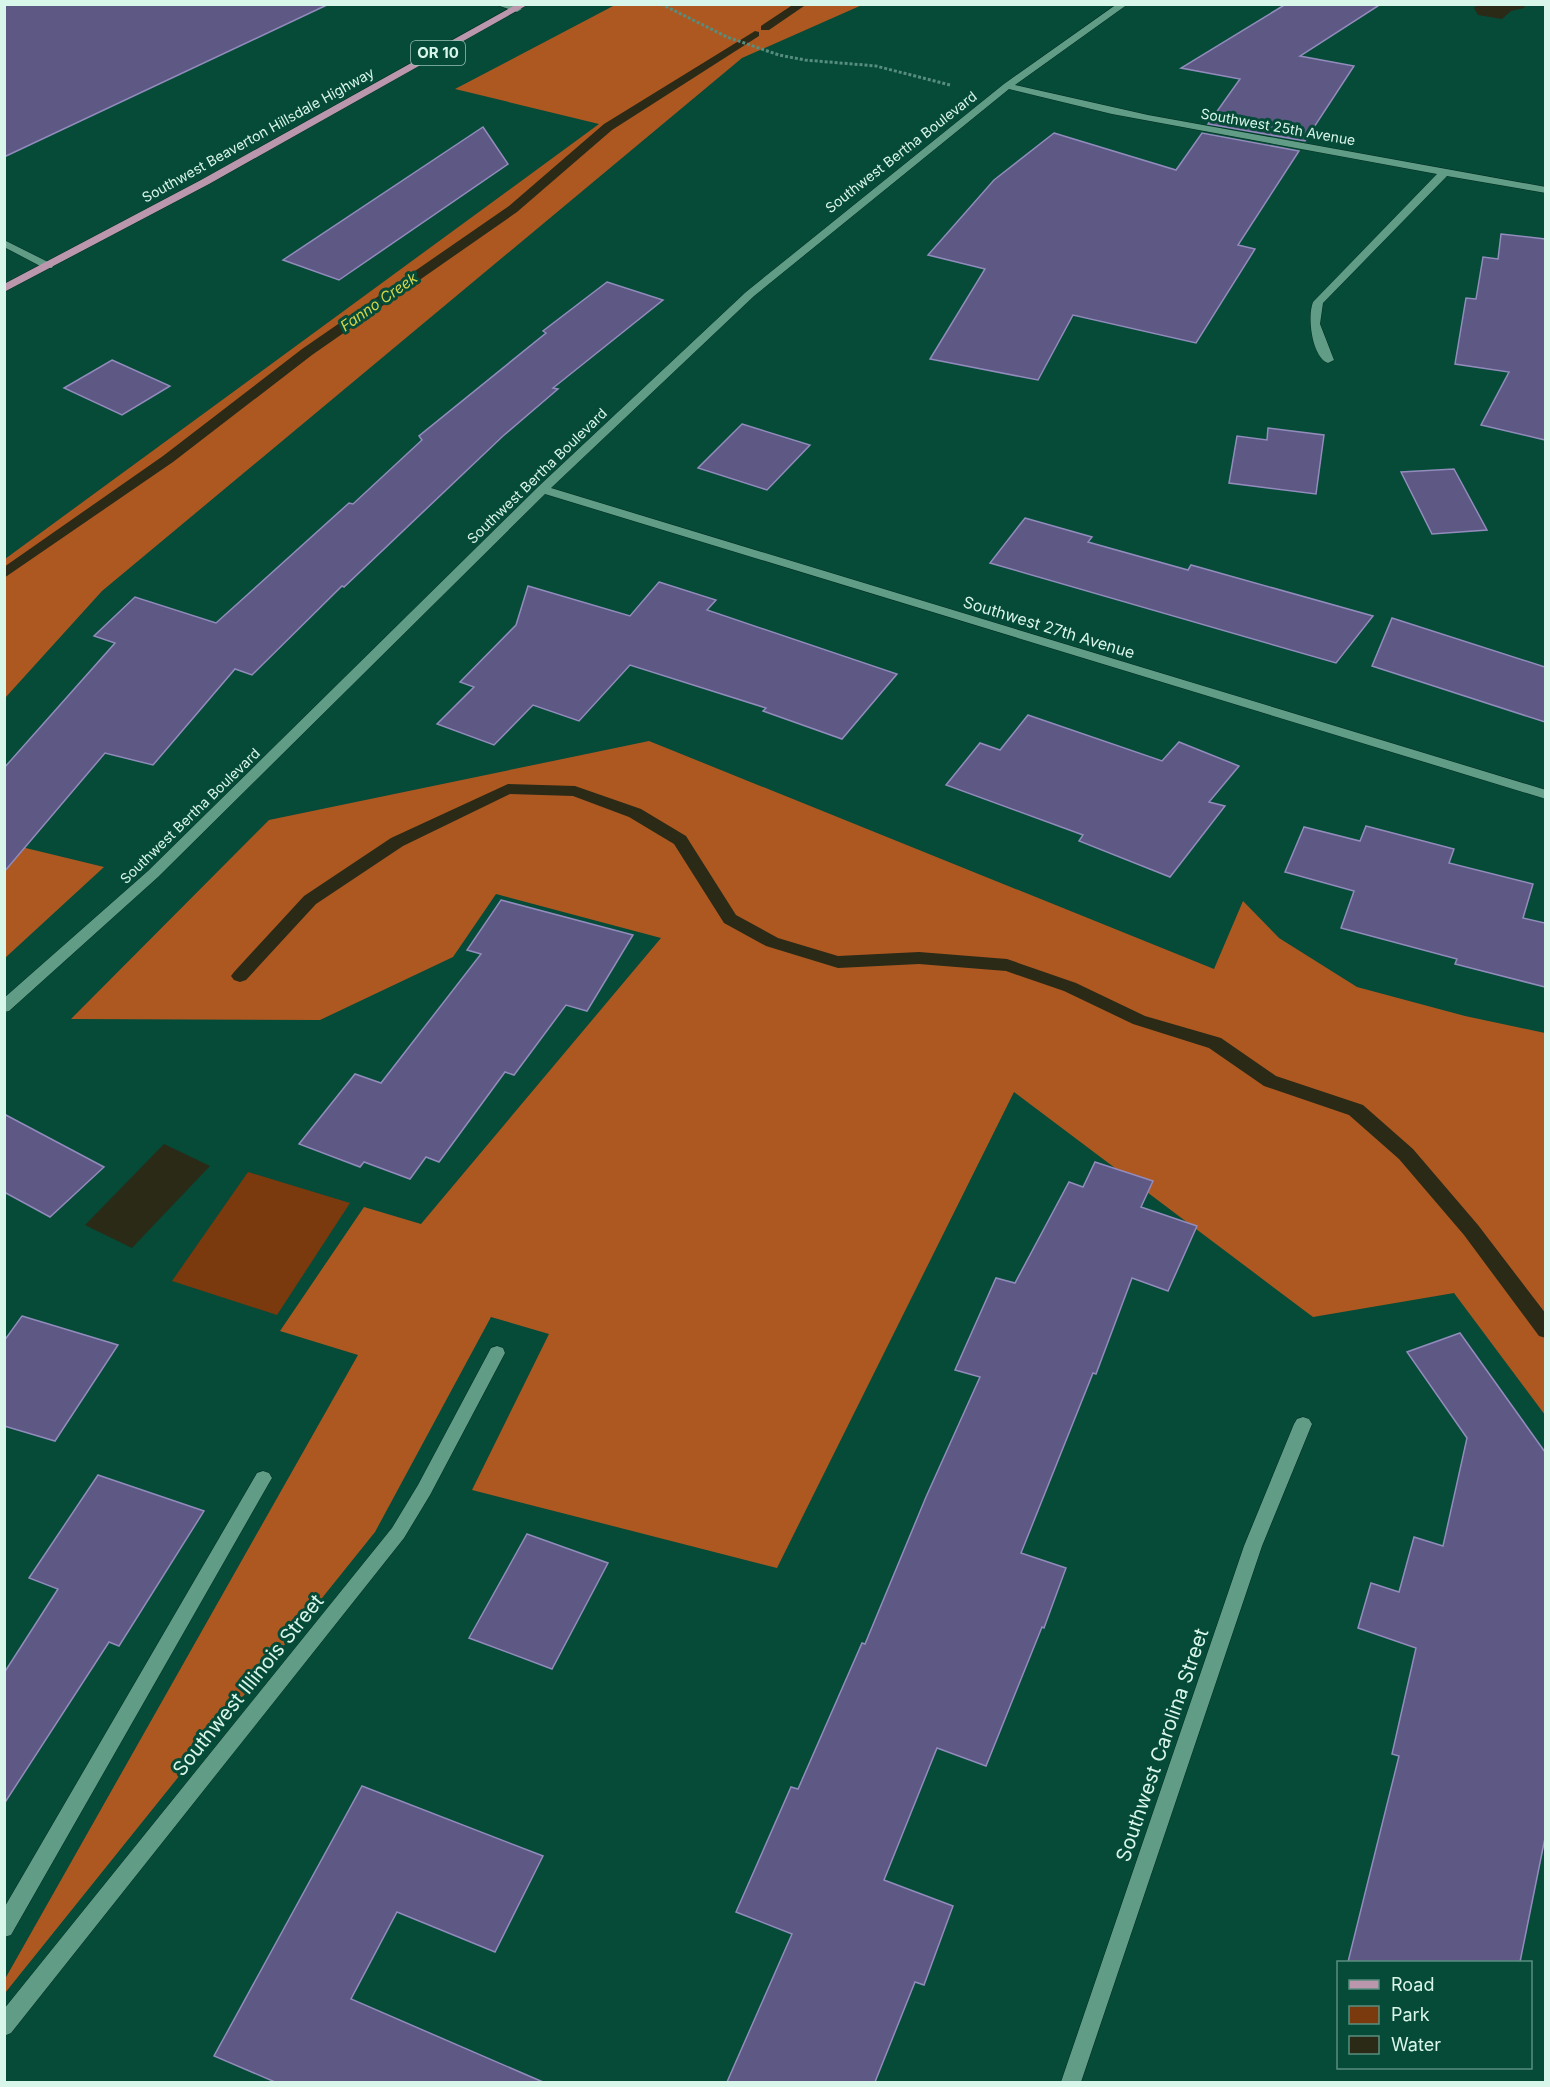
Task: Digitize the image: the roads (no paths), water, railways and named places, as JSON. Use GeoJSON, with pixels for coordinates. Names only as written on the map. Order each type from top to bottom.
{"type":"FeatureCollection","features":[{"type":"Feature","properties":{"kind":"main road","name":"Southwest Beaverton Hillsdale Highway"},"geometry":{"type":"LineString","coordinates":[[4,289],[521,7]]}},
{"type":"Feature","properties":{"kind":"street"},"geometry":{"type":"LineString","coordinates":[[498,4],[521,7]]}},
{"type":"Feature","properties":{"kind":"street","name":"Southwest Bertha Boulevard"},"geometry":{"type":"LineString","coordinates":[[4,1007],[153,874],[543,489],[750,294],[1007,86],[1124,4]]}},
{"type":"Feature","properties":{"kind":"street","name":"Southwest 25th Avenue"},"geometry":{"type":"LineString","coordinates":[[1007,86],[1078,105],[1396,162],[1443,174],[1545,190]]}},
{"type":"Feature","properties":{"kind":"street"},"geometry":{"type":"LineString","coordinates":[[1328,360],[1313,323],[1313,313],[1318,303],[1443,174]]}},
{"type":"Feature","properties":{"kind":"street"},"geometry":{"type":"LineString","coordinates":[[4,243],[48,266]]}},
{"type":"Feature","properties":{"kind":"street","name":"Southwest 27th Avenue"},"geometry":{"type":"LineString","coordinates":[[543,489],[1545,795]]}},
{"type":"Feature","properties":{"kind":"street","name":"Southwest Illinois Street"},"geometry":{"type":"LineString","coordinates":[[4,2026],[398,1533],[497,1353]]}},
{"type":"Feature","properties":{"kind":"street","name":"Southwest Carolina Street"},"geometry":{"type":"LineString","coordinates":[[1071,2082],[1253,1546],[1303,1424]]}},
{"type":"Feature","properties":{"kind":"street"},"geometry":{"type":"LineString","coordinates":[[4,1928],[263,1478]]}},
{"type":"Feature","properties":{"kind":"water"},"geometry":{"type":"Polygon","coordinates":[[[1477,5],[1525,5],[1524,8],[1511,11],[1502,19],[1478,15],[1474,8],[1477,5]]]}},
{"type":"Feature","properties":{"kind":"water"},"geometry":{"type":"Polygon","coordinates":[[[164,1144],[210,1166],[132,1248],[85,1225],[164,1144]]]}},
{"type":"Feature","properties":{"kind":"waterway","name":"Fanno Creek"},"geometry":{"type":"LineString","coordinates":[[765,28],[802,4]]}},
{"type":"Feature","properties":{"kind":"waterway","name":"Fanno Creek"},"geometry":{"type":"LineString","coordinates":[[4,574],[168,459],[307,352],[513,209],[608,127],[755,34]]}},
{"type":"Feature","properties":{"kind":"waterway"},"geometry":{"type":"LineString","coordinates":[[240,976],[310,900],[397,842],[508,789],[575,791],[635,813],[680,840],[730,919],[772,942],[838,962],[919,958],[1007,965],[1070,987],[1139,1020],[1215,1043],[1270,1081],[1356,1110],[1406,1154],[1471,1230],[1546,1330]]}}]}
